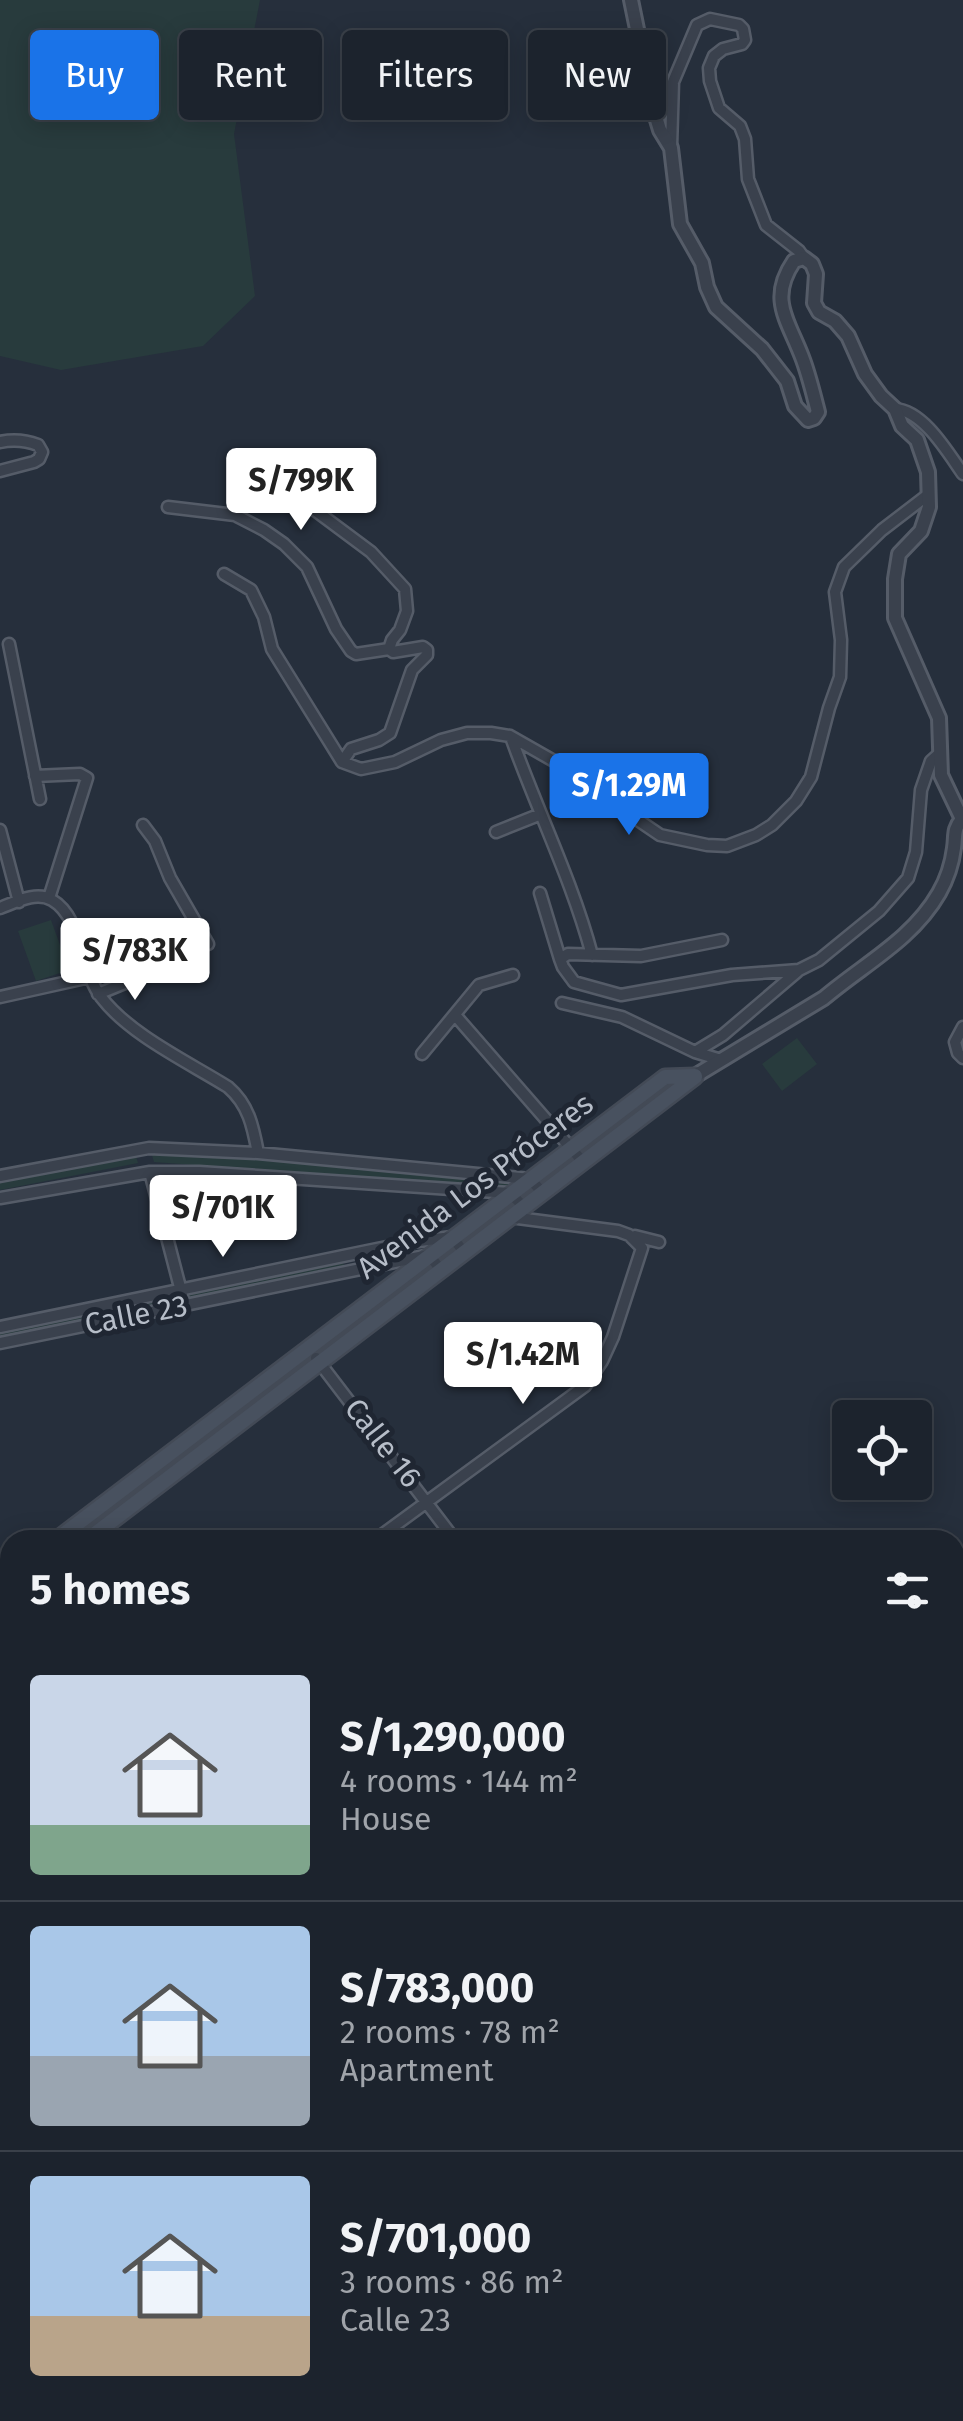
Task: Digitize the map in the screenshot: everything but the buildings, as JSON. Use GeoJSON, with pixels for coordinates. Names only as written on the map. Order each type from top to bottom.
{"type":"FeatureCollection","features":[{"type":"Feature","properties":{"kind":"main road","name":"Avenida Los Próceres"},"geometry":{"type":"LineString","coordinates":[[69,1530],[664,1077],[695,1076]]}},
{"type":"Feature","properties":{"kind":"main road","name":"Avenida Los Próceres"},"geometry":{"type":"LineString","coordinates":[[101,1530],[695,1076]]}},
{"type":"Feature","properties":{"kind":"street"},"geometry":{"type":"LineString","coordinates":[[631,0],[656,119],[671,148]]}},
{"type":"Feature","properties":{"kind":"street"},"geometry":{"type":"LineString","coordinates":[[804,258],[794,260],[783,276],[780,302],[803,359],[818,412],[808,420],[794,406],[788,380],[762,349],[716,307],[702,263],[680,224],[671,148],[673,82],[698,25],[710,19],[743,29],[742,44],[714,56],[709,68],[710,81],[719,108],[740,126],[745,139],[748,179],[766,225],[812,264],[816,274],[812,294],[819,312],[848,336],[864,374],[896,409],[902,426],[917,440],[928,472],[930,508],[921,530],[899,554],[895,618],[939,718],[941,774],[962,819]]}},
{"type":"Feature","properties":{"kind":"street"},"geometry":{"type":"LineString","coordinates":[[896,409],[905,410],[930,428],[963,474]]}},
{"type":"Feature","properties":{"kind":"street"},"geometry":{"type":"LineString","coordinates":[[0,442],[32,442],[42,452],[34,462],[0,471]]}},
{"type":"Feature","properties":{"kind":"street"},"geometry":{"type":"LineString","coordinates":[[260,478],[316,511],[370,552],[404,589],[407,611],[389,649]]}},
{"type":"Feature","properties":{"kind":"street"},"geometry":{"type":"LineString","coordinates":[[224,574],[251,590],[264,617],[272,649],[342,762],[361,768],[395,762],[441,740],[467,733],[510,736],[603,789],[660,835],[727,846],[772,825],[796,802],[811,777],[840,677],[836,592],[844,567],[882,530],[929,494]]}},
{"type":"Feature","properties":{"kind":"street"},"geometry":{"type":"LineString","coordinates":[[168,507],[235,515],[284,544],[307,567],[336,629],[356,654],[423,648],[428,653],[412,670],[390,734],[351,750],[342,762]]}},
{"type":"Feature","properties":{"kind":"street"},"geometry":{"type":"LineString","coordinates":[[9,644],[40,798]]}},
{"type":"Feature","properties":{"kind":"street"},"geometry":{"type":"LineString","coordinates":[[510,736],[554,842],[592,955]]}},
{"type":"Feature","properties":{"kind":"street"},"geometry":{"type":"LineString","coordinates":[[695,1052],[724,1035],[799,970],[819,960],[880,911],[908,878],[916,852],[921,790],[931,760],[940,753]]}},
{"type":"Feature","properties":{"kind":"street"},"geometry":{"type":"LineString","coordinates":[[35,776],[80,774],[87,778],[49,898]]}},
{"type":"Feature","properties":{"kind":"street"},"geometry":{"type":"LineString","coordinates":[[496,832],[541,814]]}},
{"type":"Feature","properties":{"kind":"street","name":"Avenida Los Próceres"},"geometry":{"type":"LineString","coordinates":[[695,1076],[824,998],[903,938],[929,910],[942,888],[954,848],[954,829],[962,819]]}},
{"type":"Feature","properties":{"kind":"street"},"geometry":{"type":"LineString","coordinates":[[143,825],[208,944]]}},
{"type":"Feature","properties":{"kind":"street"},"geometry":{"type":"LineString","coordinates":[[0,830],[19,902]]}},
{"type":"Feature","properties":{"kind":"street"},"geometry":{"type":"LineString","coordinates":[[540,893],[560,959],[574,982],[620,996],[732,975],[799,970]]}},
{"type":"Feature","properties":{"kind":"street"},"geometry":{"type":"LineString","coordinates":[[0,908],[30,897],[49,898],[61,907],[98,994],[133,1026],[239,1096],[248,1110],[258,1154]]}},
{"type":"Feature","properties":{"kind":"street"},"geometry":{"type":"LineString","coordinates":[[560,959],[568,954],[640,956],[722,940]]}},
{"type":"Feature","properties":{"kind":"street"},"geometry":{"type":"LineString","coordinates":[[98,994],[171,964]]}},
{"type":"Feature","properties":{"kind":"street"},"geometry":{"type":"LineString","coordinates":[[422,1054],[480,986],[513,975]]}},
{"type":"Feature","properties":{"kind":"street"},"geometry":{"type":"LineString","coordinates":[[0,997],[90,977]]}},
{"type":"Feature","properties":{"kind":"street"},"geometry":{"type":"LineString","coordinates":[[562,1003],[622,1017],[695,1052],[721,1060]]}},
{"type":"Feature","properties":{"kind":"street"},"geometry":{"type":"LineString","coordinates":[[454,1015],[584,1162]]}},
{"type":"Feature","properties":{"kind":"street"},"geometry":{"type":"LineString","coordinates":[[963,1027],[955,1042],[963,1058]]}},
{"type":"Feature","properties":{"kind":"street"},"geometry":{"type":"LineString","coordinates":[[0,1176],[149,1148],[530,1178],[542,1193]]}},
{"type":"Feature","properties":{"kind":"street"},"geometry":{"type":"LineString","coordinates":[[150,1172],[184,1306]]}},
{"type":"Feature","properties":{"kind":"street"},"geometry":{"type":"LineString","coordinates":[[0,1198],[150,1172],[260,1175],[510,1194],[524,1207]]}},
{"type":"Feature","properties":{"kind":"street"},"geometry":{"type":"LineString","coordinates":[[510,1217],[624,1233],[659,1242]]}},
{"type":"Feature","properties":{"kind":"street"},"geometry":{"type":"LineString","coordinates":[[388,1530],[585,1386],[613,1337],[642,1248],[624,1233]]}},
{"type":"Feature","properties":{"kind":"street"},"geometry":{"type":"LineString","coordinates":[[452,1237],[464,1252]]}},
{"type":"Feature","properties":{"kind":"street","name":"Calle 23"},"geometry":{"type":"LineString","coordinates":[[0,1327],[349,1254],[452,1237]]}},
{"type":"Feature","properties":{"kind":"street"},"geometry":{"type":"LineString","coordinates":[[429,1255],[441,1270]]}},
{"type":"Feature","properties":{"kind":"street","name":"Calle 23"},"geometry":{"type":"LineString","coordinates":[[0,1342],[429,1255]]}},
{"type":"Feature","properties":{"kind":"street","name":"Calle 16"},"geometry":{"type":"LineString","coordinates":[[308,1348],[449,1530]]}},
{"type":"Feature","properties":{"kind":"shaded area"},"geometry":{"type":"Polygon","coordinates":[[[0,0],[260,0],[254,30],[179,30],[179,120],[237,120],[234,134],[255,296],[203,346],[61,370],[0,356],[0,0]]]}},
{"type":"Feature","properties":{"kind":"shaded area"},"geometry":{"type":"Polygon","coordinates":[[[51,920],[69,970],[36,981],[18,931],[51,920]]]}},
{"type":"Feature","properties":{"kind":"shaded area"},"geometry":{"type":"Polygon","coordinates":[[[797,1038],[817,1064],[782,1091],[762,1064],[797,1038]]]}},
{"type":"Feature","properties":{"kind":"shaded area"},"geometry":{"type":"Polygon","coordinates":[[[151,1152],[513,1175],[511,1184],[505,1188],[154,1162],[151,1152]]]}},
{"type":"Feature","properties":{"kind":"shaded area"},"geometry":{"type":"Polygon","coordinates":[[[135,1153],[138,1163],[0,1190],[0,1180],[135,1153]]]}},
{"type":"Feature","properties":{"kind":"shaded area"},"geometry":{"type":"Polygon","coordinates":[[[496,1212],[499,1220],[321,1357],[315,1349],[496,1212]]]}},
{"type":"Feature","properties":{"kind":"shaded area"},"geometry":{"type":"Polygon","coordinates":[[[343,1261],[345,1270],[188,1302],[186,1294],[343,1261]]]}},
{"type":"Feature","properties":{"kind":"shaded area"},"geometry":{"type":"Polygon","coordinates":[[[177,1294],[179,1304],[0,1340],[0,1330],[177,1294]]]}},
{"type":"Feature","properties":{"kind":"shaded area"},"geometry":{"type":"Polygon","coordinates":[[[308,1354],[313,1361],[91,1530],[76,1530],[308,1354]]]}}]}
